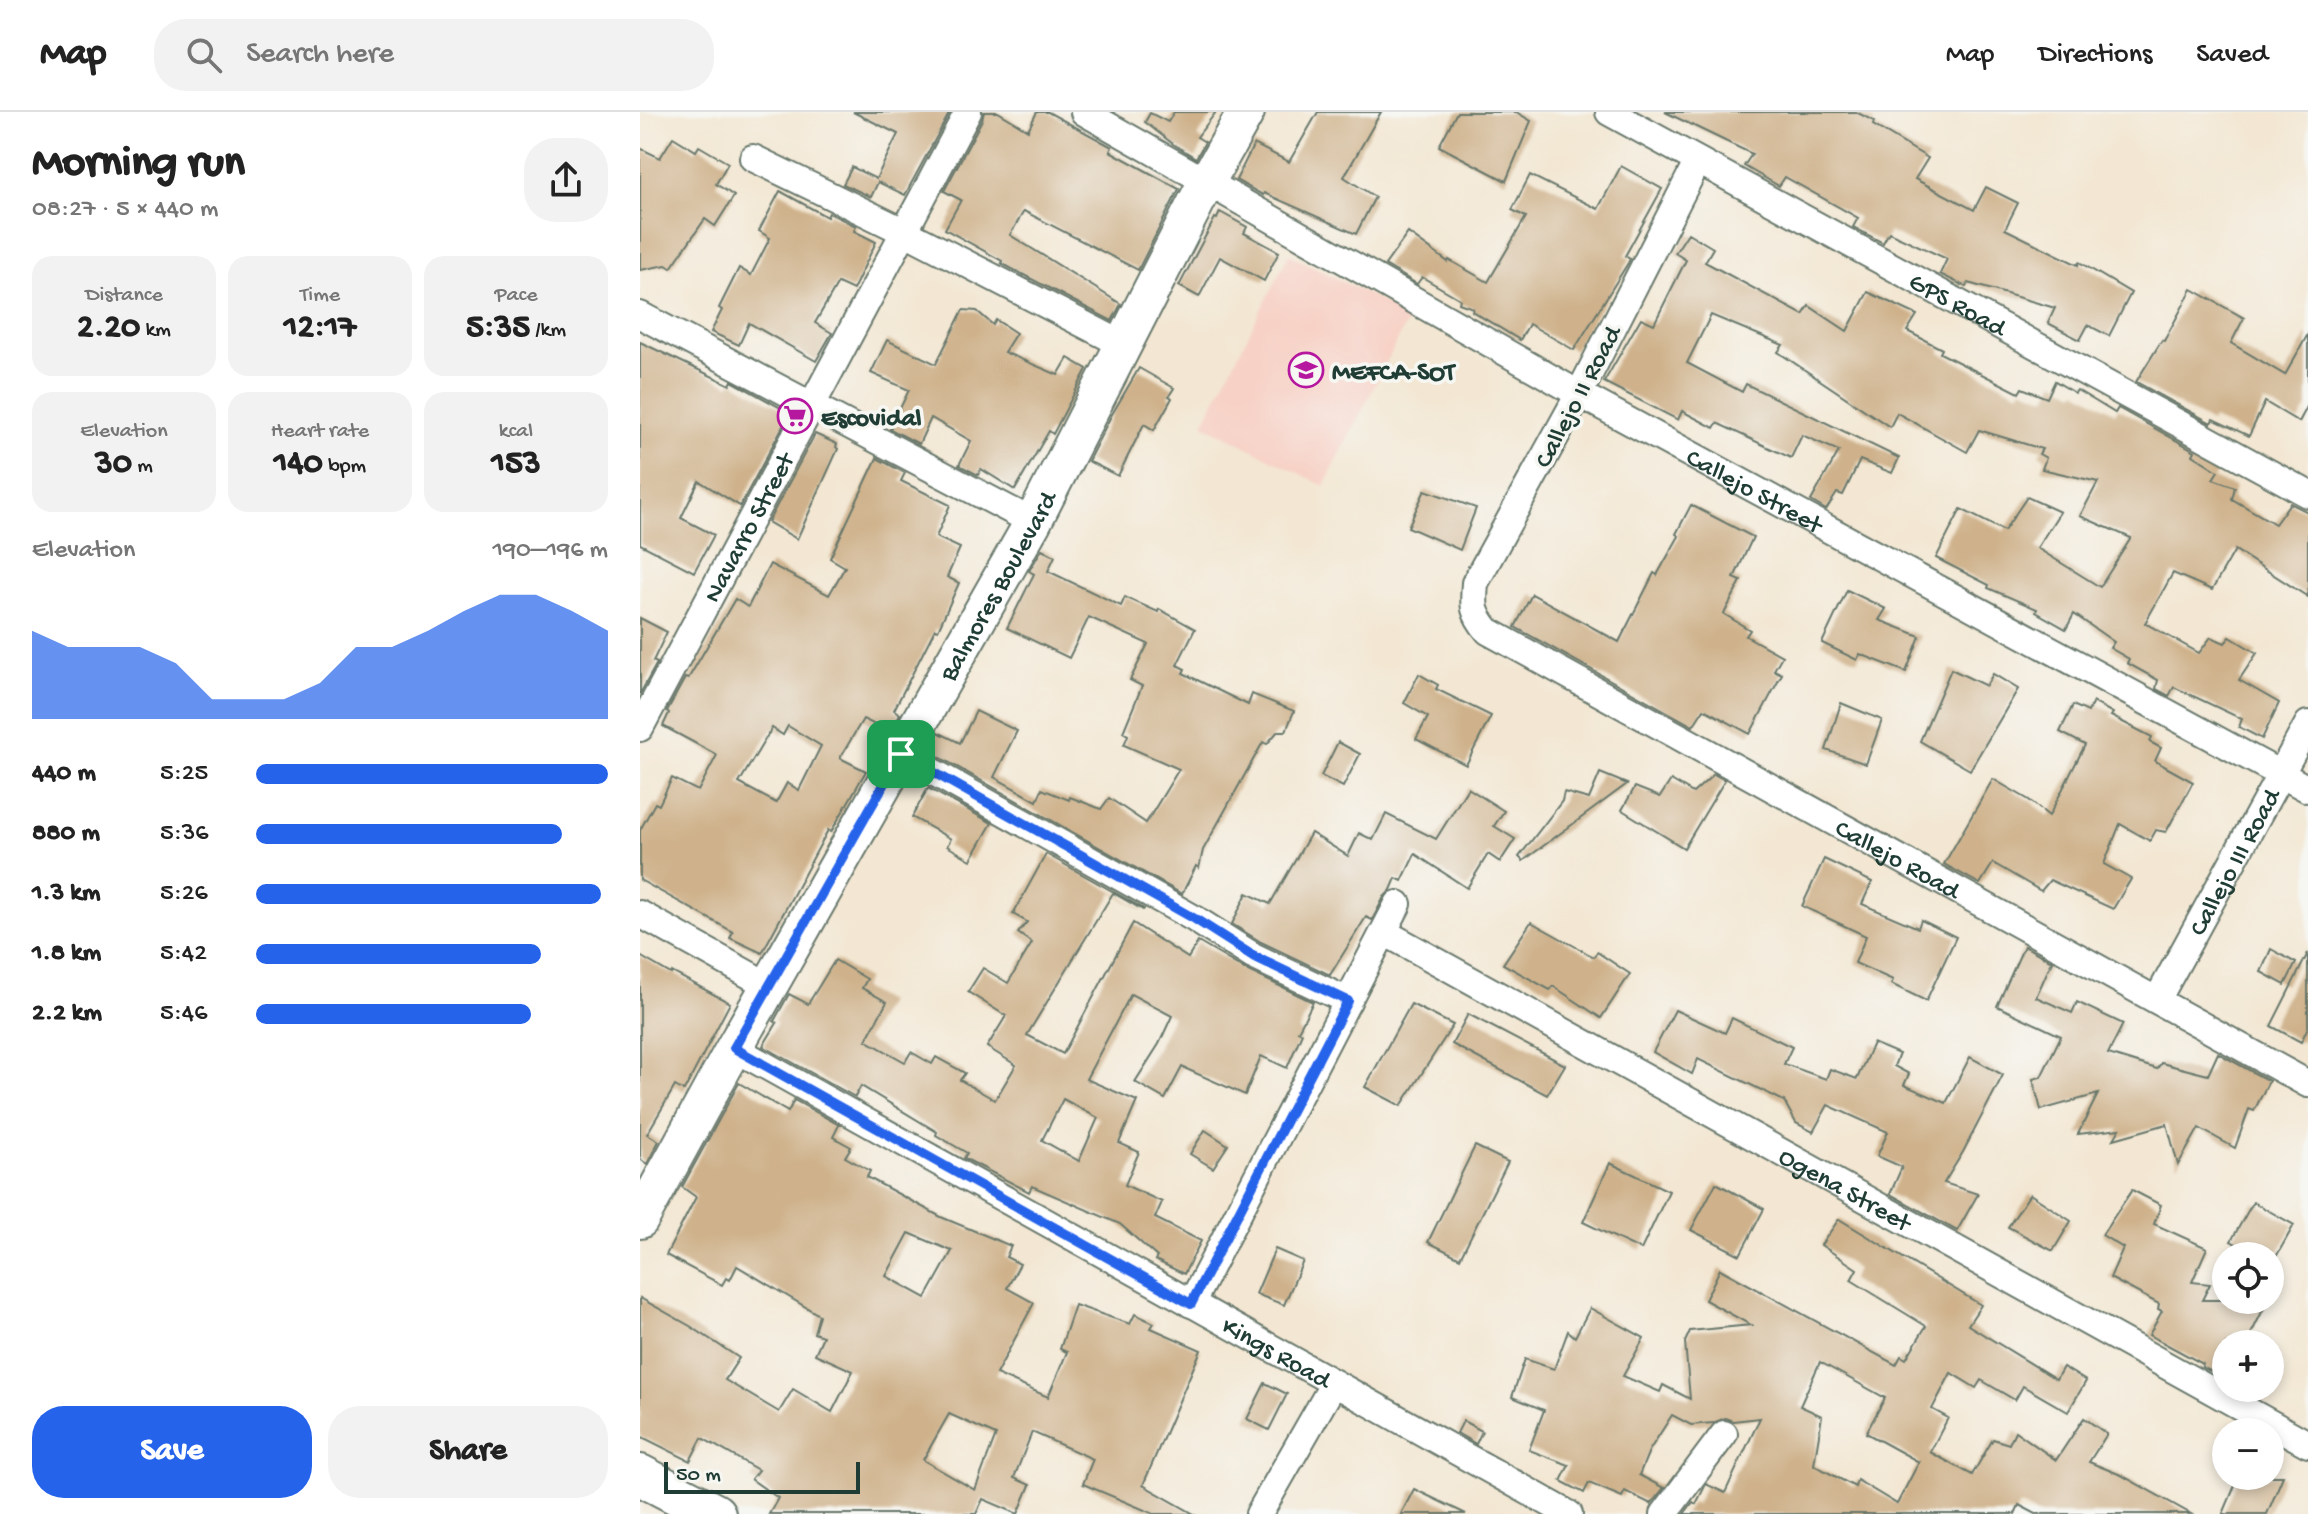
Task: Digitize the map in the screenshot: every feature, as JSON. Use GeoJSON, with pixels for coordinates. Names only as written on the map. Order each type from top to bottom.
{"type":"FeatureCollection","features":[{"type":"Feature","properties":{"kind":"main road","name":"Balmores Boulevard"},"geometry":{"type":"LineString","coordinates":[[640,1220],[734,1048],[1033,522],[1206,183],[1246,112]]}},
{"type":"Feature","properties":{"kind":"main road"},"geometry":{"type":"LineString","coordinates":[[640,1475],[715,1514]]}},
{"type":"Feature","properties":{"kind":"street","name":"Navarro Street"},"geometry":{"type":"LineString","coordinates":[[640,728],[968,112]]}},
{"type":"Feature","properties":{"kind":"street","name":"Callejo Street"},"geometry":{"type":"LineString","coordinates":[[1084,112],[1579,394],[2308,789]]}},
{"type":"Feature","properties":{"kind":"street","name":"GPS Road"},"geometry":{"type":"LineString","coordinates":[[1609,112],[2308,494]]}},
{"type":"Feature","properties":{"kind":"street"},"geometry":{"type":"LineString","coordinates":[[753,158],[1124,345]]}},
{"type":"Feature","properties":{"kind":"street","name":"Callejo II Road"},"geometry":{"type":"LineString","coordinates":[[1488,631],[1475,615],[1475,583],[1579,394],[1698,161]]}},
{"type":"Feature","properties":{"kind":"street"},"geometry":{"type":"LineString","coordinates":[[640,315],[1033,522]]}},
{"type":"Feature","properties":{"kind":"street","name":"Callejo Road"},"geometry":{"type":"LineString","coordinates":[[1488,631],[2308,1084]]}},
{"type":"Feature","properties":{"kind":"street","name":"Callejo III Road"},"geometry":{"type":"LineString","coordinates":[[2157,1000],[2308,724]]}},
{"type":"Feature","properties":{"kind":"street"},"geometry":{"type":"LineString","coordinates":[[901,754],[1195,919],[1253,956],[1348,1001]]}},
{"type":"Feature","properties":{"kind":"street"},"geometry":{"type":"LineString","coordinates":[[1191,1304],[1398,904]]}},
{"type":"Feature","properties":{"kind":"street"},"geometry":{"type":"LineString","coordinates":[[640,914],[769,986]]}},
{"type":"Feature","properties":{"kind":"street","name":"Ogena Street"},"geometry":{"type":"LineString","coordinates":[[1384,932],[2308,1444]]}},
{"type":"Feature","properties":{"kind":"street","name":"Kings Road"},"geometry":{"type":"LineString","coordinates":[[734,1048],[1569,1514]]}},
{"type":"Feature","properties":{"kind":"street"},"geometry":{"type":"LineString","coordinates":[[1259,1514],[1334,1383]]}},
{"type":"Feature","properties":{"kind":"street"},"geometry":{"type":"LineString","coordinates":[[1664,1514],[1724,1434]]}},
{"type":"Feature","properties":{"kind":"shaded area","name":"MEFCA-SOT"},"geometry":{"type":"Polygon","coordinates":[[[1289,254],[1410,316],[1324,486],[1203,424],[1289,254]]]}},
{"type":"Feature","properties":{"kind":"building"},"geometry":{"type":"Polygon","coordinates":[[[853,112],[950,112],[905,195],[878,182],[871,197],[843,184],[852,167],[876,179],[898,134],[853,112]]]}},
{"type":"Feature","properties":{"kind":"building"},"geometry":{"type":"Polygon","coordinates":[[[984,112],[998,112],[1028,130],[1037,112],[1048,112],[1179,189],[1138,270],[1024,211],[1010,235],[1121,304],[1112,321],[1001,263],[945,229],[961,200],[944,191],[984,112]]]}},
{"type":"Feature","properties":{"kind":"building"},"geometry":{"type":"Polygon","coordinates":[[[1174,112],[1216,112],[1197,137],[1205,142],[1196,158],[1145,122],[1150,113],[1168,122],[1174,112]]]}},
{"type":"Feature","properties":{"kind":"building"},"geometry":{"type":"Polygon","coordinates":[[[1318,112],[1381,112],[1344,177],[1375,197],[1356,234],[1263,195],[1236,180],[1254,144],[1289,162],[1318,112]]]}},
{"type":"Feature","properties":{"kind":"building"},"geometry":{"type":"Polygon","coordinates":[[[1457,112],[1516,112],[1531,121],[1506,181],[1439,146],[1457,112]]]}},
{"type":"Feature","properties":{"kind":"building"},"geometry":{"type":"Polygon","coordinates":[[[1665,112],[1856,112],[1928,158],[1915,179],[1974,210],[1986,187],[2018,203],[2005,229],[2078,265],[2079,262],[2131,293],[2109,336],[2088,325],[2080,340],[2048,323],[2055,308],[1968,283],[1966,287],[1940,274],[1947,259],[1889,232],[1883,243],[1853,227],[1858,218],[1785,177],[1779,186],[1744,166],[1752,154],[1665,112]]]}},
{"type":"Feature","properties":{"kind":"building"},"geometry":{"type":"Polygon","coordinates":[[[673,137],[696,151],[699,146],[728,163],[716,184],[734,196],[715,226],[705,219],[671,268],[666,265],[640,270],[640,148],[660,158],[673,137]]]}},
{"type":"Feature","properties":{"kind":"building"},"geometry":{"type":"Polygon","coordinates":[[[1621,166],[1662,189],[1625,256],[1630,259],[1628,263],[1574,350],[1529,324],[1520,340],[1422,277],[1417,284],[1385,265],[1408,233],[1448,262],[1488,282],[1526,217],[1512,210],[1530,175],[1598,209],[1621,166]]]}},
{"type":"Feature","properties":{"kind":"building"},"geometry":{"type":"Polygon","coordinates":[[[780,191],[827,217],[829,213],[856,226],[854,231],[876,242],[853,290],[838,283],[815,323],[832,333],[816,361],[749,323],[739,345],[711,332],[739,268],[751,275],[770,238],[759,231],[780,191]]]}},
{"type":"Feature","properties":{"kind":"building"},"geometry":{"type":"Polygon","coordinates":[[[1220,212],[1247,227],[1244,233],[1279,252],[1264,281],[1220,257],[1199,297],[1179,286],[1220,212]]]}},
{"type":"Feature","properties":{"kind":"building"},"geometry":{"type":"Polygon","coordinates":[[[1688,233],[1713,248],[1705,262],[1803,315],[1809,306],[1847,331],[1868,292],[1917,315],[1907,331],[1942,349],[1940,353],[2019,393],[2022,388],[2047,398],[2055,381],[2075,393],[2077,390],[2115,413],[2118,408],[2195,451],[2193,455],[2218,471],[2213,479],[2235,487],[2232,499],[2275,524],[2290,503],[2308,512],[2308,597],[2235,550],[2212,590],[2173,573],[2145,623],[2199,653],[2211,637],[2225,643],[2230,637],[2257,653],[2239,680],[2279,703],[2262,739],[2239,727],[2242,719],[2174,687],[2169,696],[2156,689],[2158,680],[2127,663],[2129,659],[2110,648],[2114,642],[2074,614],[2066,629],[2036,612],[2037,609],[1988,588],[1989,585],[1936,558],[1961,509],[2004,531],[2027,497],[2060,512],[2037,548],[2100,587],[2131,538],[2080,516],[2098,482],[2042,469],[2046,458],[2039,454],[2042,449],[1979,430],[1967,452],[1897,413],[1890,427],[1778,352],[1783,345],[1711,315],[1687,363],[1742,392],[1746,384],[1899,458],[1892,473],[1860,460],[1843,495],[1837,493],[1826,510],[1811,501],[1839,451],[1802,435],[1791,458],[1717,423],[1714,428],[1682,411],[1678,420],[1604,382],[1641,318],[1654,324],[1686,260],[1675,253],[1688,233]]]}},
{"type":"Feature","properties":{"kind":"building"},"geometry":{"type":"Polygon","coordinates":[[[2192,289],[2244,318],[2231,343],[2285,375],[2308,334],[2308,405],[2299,422],[2265,402],[2249,436],[2213,419],[2211,423],[2136,382],[2164,341],[2192,289]]]}},
{"type":"Feature","properties":{"kind":"building"},"geometry":{"type":"Polygon","coordinates":[[[963,310],[977,311],[993,325],[996,320],[1016,333],[1004,352],[1058,375],[1068,358],[1087,369],[1053,434],[1049,431],[1015,490],[981,469],[978,475],[959,465],[971,441],[931,418],[919,444],[890,429],[909,390],[871,373],[887,340],[936,364],[963,310]]]}},
{"type":"Feature","properties":{"kind":"building"},"geometry":{"type":"Polygon","coordinates":[[[640,342],[730,385],[732,381],[790,413],[740,506],[699,481],[681,518],[714,535],[694,572],[640,544],[640,342]]]}},
{"type":"Feature","properties":{"kind":"building"},"geometry":{"type":"Polygon","coordinates":[[[1139,368],[1174,388],[1169,396],[1172,398],[1154,430],[1144,424],[1118,476],[1088,461],[1139,368]]]}},
{"type":"Feature","properties":{"kind":"building"},"geometry":{"type":"Polygon","coordinates":[[[815,434],[837,444],[838,449],[797,539],[768,522],[815,434]]]}},
{"type":"Feature","properties":{"kind":"building"},"geometry":{"type":"Polygon","coordinates":[[[877,458],[905,473],[901,481],[950,505],[936,537],[960,548],[947,577],[959,583],[938,630],[935,629],[894,710],[900,714],[890,732],[863,719],[840,758],[866,771],[831,832],[828,830],[762,953],[730,938],[733,932],[640,880],[640,830],[655,803],[659,805],[672,778],[698,791],[717,755],[663,726],[669,713],[667,711],[685,678],[688,679],[735,599],[748,607],[770,564],[829,595],[845,567],[830,558],[877,458]],[[788,726],[783,735],[772,728],[739,783],[776,803],[787,783],[799,790],[821,746],[788,726]]]}},
{"type":"Feature","properties":{"kind":"building"},"geometry":{"type":"Polygon","coordinates":[[[1425,490],[1476,508],[1460,550],[1408,527],[1425,490]]]}},
{"type":"Feature","properties":{"kind":"building"},"geometry":{"type":"Polygon","coordinates":[[[1691,505],[1753,537],[1734,578],[1741,581],[1724,614],[1750,630],[1746,636],[1782,656],[1774,670],[1782,674],[1750,734],[1704,709],[1693,726],[1515,627],[1532,594],[1619,642],[1654,573],[1657,575],[1679,536],[1676,534],[1691,505]]]}},
{"type":"Feature","properties":{"kind":"building"},"geometry":{"type":"Polygon","coordinates":[[[1042,549],[1055,556],[1048,571],[1121,606],[1125,597],[1158,612],[1159,609],[1195,629],[1177,665],[1185,669],[1183,673],[1248,705],[1252,694],[1294,711],[1286,731],[1278,731],[1267,744],[1263,742],[1203,850],[1199,868],[1196,866],[1182,894],[927,750],[938,732],[960,743],[976,711],[1017,731],[994,777],[1037,801],[1042,789],[1101,809],[1109,798],[1146,823],[1179,769],[1124,745],[1128,735],[1123,732],[1142,686],[1130,680],[1148,644],[1089,617],[1069,658],[1007,628],[1034,574],[1029,571],[1042,549]]]}},
{"type":"Feature","properties":{"kind":"building"},"geometry":{"type":"Polygon","coordinates":[[[1847,590],[1886,609],[1879,620],[1920,636],[1906,672],[1860,654],[1857,660],[1822,643],[1847,590]]]}},
{"type":"Feature","properties":{"kind":"building"},"geometry":{"type":"Polygon","coordinates":[[[640,618],[667,632],[653,661],[657,663],[640,694],[640,618]]]}},
{"type":"Feature","properties":{"kind":"building"},"geometry":{"type":"Polygon","coordinates":[[[1951,669],[1986,686],[1993,674],[2018,689],[1970,770],[1920,741],[1951,669]]]}},
{"type":"Feature","properties":{"kind":"building"},"geometry":{"type":"Polygon","coordinates":[[[1419,674],[1438,685],[1436,689],[1491,716],[1466,765],[1416,739],[1428,717],[1404,703],[1419,674]]]}},
{"type":"Feature","properties":{"kind":"building"},"geometry":{"type":"Polygon","coordinates":[[[2093,702],[2113,713],[2111,716],[2152,737],[2150,742],[2161,748],[2155,761],[2193,782],[2166,832],[2156,830],[2150,841],[2120,824],[2104,864],[2131,879],[2113,909],[2050,880],[2041,891],[1993,863],[1980,884],[1944,864],[1993,779],[2049,816],[2085,745],[2060,732],[2073,705],[2088,712],[2093,702]]]}},
{"type":"Feature","properties":{"kind":"building"},"geometry":{"type":"Polygon","coordinates":[[[1841,703],[1882,720],[1866,764],[1826,750],[1841,703]]]}},
{"type":"Feature","properties":{"kind":"building"},"geometry":{"type":"Polygon","coordinates":[[[1338,742],[1360,754],[1343,787],[1321,776],[1338,742]]]}},
{"type":"Feature","properties":{"kind":"building"},"geometry":{"type":"Polygon","coordinates":[[[1600,773],[1627,784],[1523,861],[1519,857],[1562,801],[1564,792],[1589,799],[1600,773]]]}},
{"type":"Feature","properties":{"kind":"building"},"geometry":{"type":"Polygon","coordinates":[[[1714,774],[1725,780],[1684,848],[1622,810],[1635,787],[1660,797],[1671,780],[1693,793],[1714,774]]]}},
{"type":"Feature","properties":{"kind":"building"},"geometry":{"type":"Polygon","coordinates":[[[928,788],[992,823],[971,860],[947,846],[951,839],[912,817],[928,788]]]}},
{"type":"Feature","properties":{"kind":"building"},"geometry":{"type":"Polygon","coordinates":[[[1468,788],[1504,811],[1494,826],[1515,839],[1500,862],[1488,854],[1467,888],[1415,854],[1402,881],[1396,878],[1372,920],[1366,917],[1330,975],[1261,942],[1232,924],[1247,893],[1270,904],[1311,833],[1348,856],[1359,833],[1373,840],[1386,814],[1436,839],[1468,788]]]}},
{"type":"Feature","properties":{"kind":"building"},"geometry":{"type":"Polygon","coordinates":[[[1046,854],[1144,909],[1113,893],[1027,1035],[1063,1054],[1133,923],[1188,958],[1198,942],[1246,970],[1313,1002],[1298,1031],[1302,1033],[1287,1068],[1261,1056],[1245,1095],[1182,1067],[1165,1099],[1135,1082],[1172,1016],[1131,994],[1086,1079],[1137,1101],[1119,1143],[1139,1152],[1125,1185],[1162,1202],[1155,1218],[1201,1241],[1184,1274],[1155,1260],[1157,1257],[1120,1224],[1032,1186],[1029,1192],[964,1158],[967,1153],[936,1135],[937,1132],[861,1086],[855,1097],[763,1046],[789,994],[808,1004],[835,960],[867,979],[862,988],[887,1002],[866,1040],[905,1062],[911,1052],[932,1064],[936,1057],[965,1073],[960,1080],[995,1100],[1016,1065],[987,1047],[1006,1016],[968,992],[983,968],[1008,983],[1032,943],[1018,933],[1027,922],[1013,914],[1046,854]],[[1063,1099],[1042,1140],[1079,1161],[1098,1118],[1063,1099]]]}},
{"type":"Feature","properties":{"kind":"building"},"geometry":{"type":"Polygon","coordinates":[[[1824,859],[1872,882],[1862,904],[1918,928],[1921,920],[1956,937],[1926,1001],[1891,984],[1893,980],[1855,963],[1866,936],[1802,906],[1824,859]]]}},
{"type":"Feature","properties":{"kind":"building"},"geometry":{"type":"Polygon","coordinates":[[[1531,922],[1594,957],[1597,952],[1630,974],[1601,1018],[1553,986],[1550,990],[1503,964],[1531,922]]]}},
{"type":"Feature","properties":{"kind":"building"},"geometry":{"type":"Polygon","coordinates":[[[2024,946],[2052,961],[2036,997],[2072,1013],[2077,1002],[2123,1024],[2108,1054],[2157,1069],[2161,1063],[2208,1075],[2218,1053],[2269,1081],[2254,1111],[2249,1109],[2235,1148],[2199,1128],[2178,1165],[2167,1124],[2114,1139],[2120,1129],[2078,1134],[2098,1094],[2041,1110],[2033,1079],[2041,1077],[2061,1036],[1997,1006],[2024,946]]]}},
{"type":"Feature","properties":{"kind":"building"},"geometry":{"type":"Polygon","coordinates":[[[2271,949],[2296,963],[2285,985],[2261,972],[2271,949]]]}},
{"type":"Feature","properties":{"kind":"building"},"geometry":{"type":"Polygon","coordinates":[[[2308,953],[2308,1027],[2301,1042],[2271,1026],[2308,953]]]}},
{"type":"Feature","properties":{"kind":"building"},"geometry":{"type":"Polygon","coordinates":[[[640,956],[730,1003],[684,1091],[675,1086],[647,1134],[659,1141],[647,1164],[640,1159],[640,956]]]}},
{"type":"Feature","properties":{"kind":"building"},"geometry":{"type":"Polygon","coordinates":[[[1411,1004],[1453,1025],[1401,1106],[1365,1087],[1411,1004]]]}},
{"type":"Feature","properties":{"kind":"building"},"geometry":{"type":"Polygon","coordinates":[[[1675,1010],[1725,1033],[1732,1018],[1792,1047],[1784,1064],[1826,1079],[1830,1069],[1857,1079],[1873,1043],[1899,1054],[1894,1066],[1909,1074],[1904,1085],[1946,1103],[1970,1057],[2003,1075],[1944,1183],[1978,1194],[1957,1231],[1890,1194],[1902,1167],[1877,1156],[1888,1132],[1828,1105],[1813,1132],[1796,1123],[1784,1101],[1698,1059],[1692,1074],[1653,1052],[1675,1010]]]}},
{"type":"Feature","properties":{"kind":"building"},"geometry":{"type":"Polygon","coordinates":[[[1468,1014],[1565,1065],[1547,1095],[1452,1044],[1468,1014]]]}},
{"type":"Feature","properties":{"kind":"building"},"geometry":{"type":"Polygon","coordinates":[[[739,1083],[788,1112],[794,1100],[839,1125],[833,1137],[851,1147],[845,1157],[870,1171],[867,1177],[941,1217],[1011,1246],[1006,1257],[1020,1264],[1007,1288],[1034,1303],[996,1374],[1048,1397],[1067,1352],[1060,1349],[1075,1305],[1130,1324],[1135,1314],[1154,1323],[1151,1328],[1201,1350],[1143,1485],[1194,1514],[1154,1514],[1083,1484],[1093,1459],[1032,1432],[1014,1478],[1030,1485],[1018,1514],[983,1499],[976,1514],[769,1514],[778,1498],[751,1479],[758,1470],[702,1438],[690,1461],[640,1436],[640,1298],[739,1358],[725,1380],[779,1412],[793,1389],[832,1412],[853,1371],[815,1354],[823,1336],[814,1333],[819,1315],[737,1266],[730,1280],[726,1278],[722,1285],[666,1255],[696,1197],[682,1187],[739,1083]],[[909,1233],[886,1276],[926,1298],[952,1251],[909,1233]],[[949,1414],[923,1460],[975,1490],[996,1435],[949,1414]]]}},
{"type":"Feature","properties":{"kind":"building"},"geometry":{"type":"Polygon","coordinates":[[[1205,1130],[1228,1145],[1213,1168],[1190,1154],[1205,1130]]]}},
{"type":"Feature","properties":{"kind":"building"},"geometry":{"type":"Polygon","coordinates":[[[1475,1146],[1508,1162],[1460,1258],[1428,1242],[1475,1146]]]}},
{"type":"Feature","properties":{"kind":"building"},"geometry":{"type":"Polygon","coordinates":[[[1610,1163],[1669,1191],[1641,1250],[1583,1222],[1610,1163]]]}},
{"type":"Feature","properties":{"kind":"building"},"geometry":{"type":"Polygon","coordinates":[[[1716,1183],[1764,1209],[1740,1255],[1691,1230],[1716,1183]]]}},
{"type":"Feature","properties":{"kind":"building"},"geometry":{"type":"Polygon","coordinates":[[[2132,1190],[2161,1205],[2154,1224],[2207,1248],[2192,1282],[2210,1284],[2202,1300],[2212,1300],[2212,1314],[2261,1314],[2253,1330],[2212,1330],[2212,1372],[2149,1335],[2162,1311],[2158,1309],[2159,1304],[2110,1278],[2123,1248],[2102,1235],[2132,1190]]]}},
{"type":"Feature","properties":{"kind":"building"},"geometry":{"type":"Polygon","coordinates":[[[2030,1194],[2071,1221],[2053,1251],[2008,1227],[2030,1194]]]}},
{"type":"Feature","properties":{"kind":"building"},"geometry":{"type":"Polygon","coordinates":[[[2253,1202],[2294,1225],[2284,1243],[2231,1241],[2253,1202]]]}},
{"type":"Feature","properties":{"kind":"building"},"geometry":{"type":"Polygon","coordinates":[[[1839,1219],[1981,1305],[1968,1325],[2056,1379],[2063,1367],[2086,1381],[2068,1412],[2023,1386],[2015,1400],[1981,1380],[1976,1388],[1951,1373],[1932,1409],[1948,1418],[1930,1452],[1972,1475],[1993,1439],[2009,1444],[2015,1431],[2056,1460],[2084,1418],[2107,1434],[2089,1462],[2121,1475],[2191,1514],[2036,1514],[2019,1505],[2015,1514],[1684,1514],[1693,1502],[1696,1504],[1706,1484],[1725,1493],[1760,1418],[1733,1421],[1725,1418],[1713,1423],[1691,1425],[1672,1415],[1649,1451],[1639,1475],[1664,1488],[1651,1504],[1625,1491],[1622,1497],[1589,1483],[1584,1493],[1561,1481],[1569,1465],[1529,1450],[1544,1410],[1512,1397],[1525,1359],[1554,1369],[1568,1331],[1575,1337],[1590,1308],[1644,1338],[1623,1376],[1660,1392],[1663,1385],[1690,1399],[1685,1342],[1690,1331],[1751,1325],[1705,1300],[1720,1269],[1896,1365],[1901,1356],[1906,1359],[1926,1326],[1851,1280],[1857,1269],[1821,1245],[1839,1219]],[[1820,1362],[1800,1406],[1822,1416],[1814,1465],[1855,1487],[1857,1480],[1897,1504],[1919,1462],[1866,1433],[1885,1398],[1820,1362]]]}},
{"type":"Feature","properties":{"kind":"building"},"geometry":{"type":"Polygon","coordinates":[[[1275,1249],[1303,1261],[1284,1305],[1256,1294],[1275,1249]]]}},
{"type":"Feature","properties":{"kind":"building"},"geometry":{"type":"Polygon","coordinates":[[[1265,1383],[1287,1394],[1269,1430],[1247,1419],[1265,1383]]]}},
{"type":"Feature","properties":{"kind":"building"},"geometry":{"type":"Polygon","coordinates":[[[1463,1421],[1482,1431],[1476,1444],[1457,1433],[1463,1421]]]}},
{"type":"Feature","properties":{"kind":"building"},"geometry":{"type":"Polygon","coordinates":[[[1414,1489],[1466,1514],[1401,1514],[1414,1489]]]}},
{"type":"Feature","properties":{"kind":"building"},"geometry":{"type":"Polygon","coordinates":[[[2233,1490],[2277,1490],[2267,1514],[2223,1514],[2233,1490]]]}},
{"type":"Feature","properties":{"kind":"place","name":"MEFCA-SOT"},"geometry":{"type":"Point","coordinates":[1306,370]}},
{"type":"Feature","properties":{"kind":"place","name":"Escovidal"},"geometry":{"type":"Point","coordinates":[795,416]}},
{"type":"Feature","properties":{"kind":"route"},"geometry":{"type":"LineString","coordinates":[[901,754],[1195,919],[1253,956],[1348,1001],[1191,1304],[734,1048],[901,754]]}}]}
